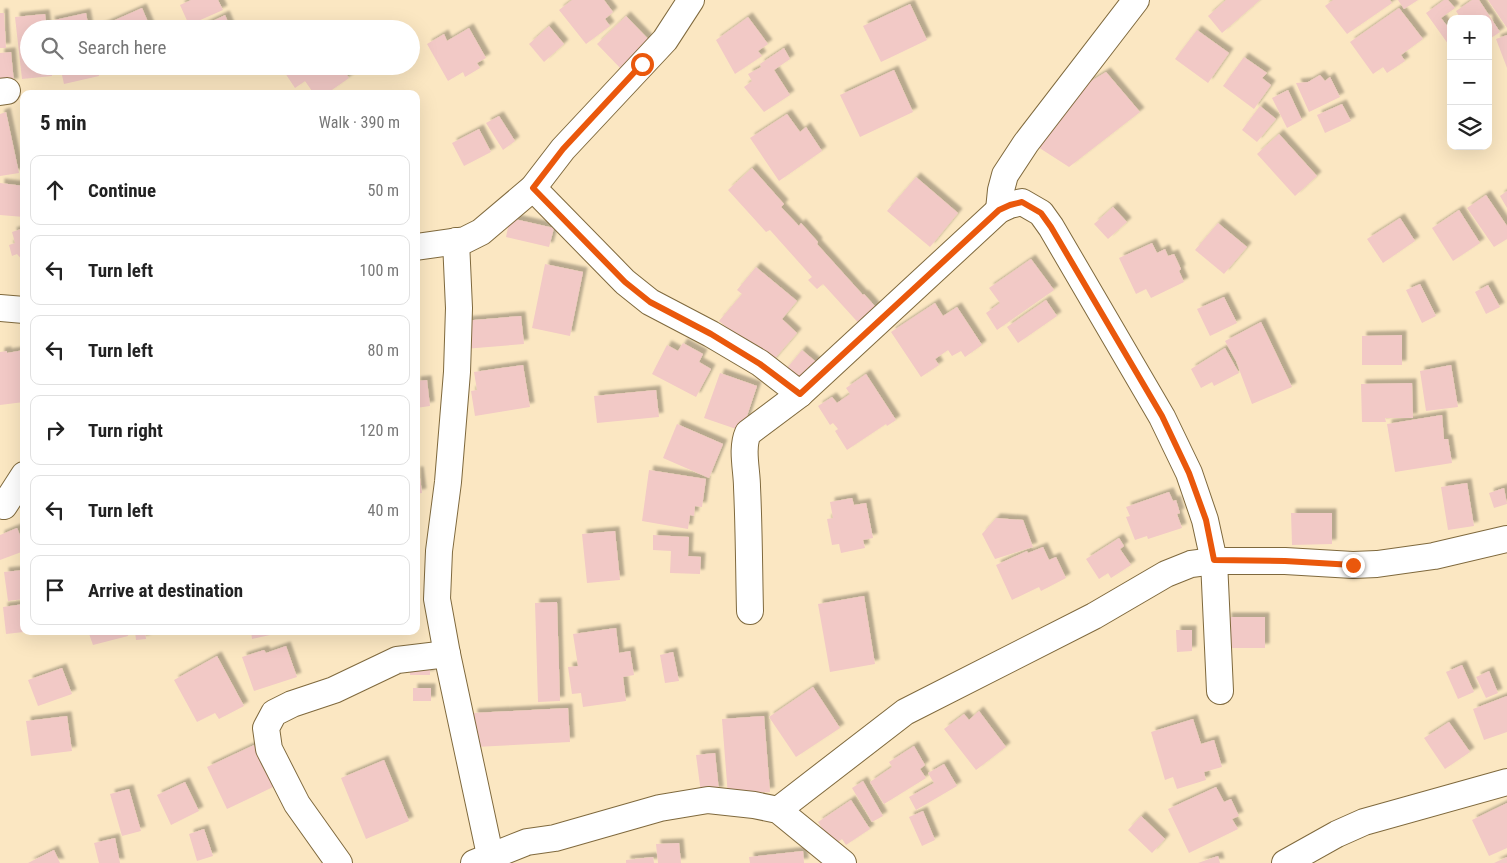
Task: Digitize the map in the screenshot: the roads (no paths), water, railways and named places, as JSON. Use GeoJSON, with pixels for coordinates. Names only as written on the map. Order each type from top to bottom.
{"type":"FeatureCollection","features":[{"type":"Feature","properties":{"kind":"street"},"geometry":{"type":"LineString","coordinates":[[420,246],[466,240],[481,232],[533,188],[563,149],[665,40],[692,0]]}},
{"type":"Feature","properties":{"kind":"street"},"geometry":{"type":"LineString","coordinates":[[999,210],[1005,175],[1026,143],[1136,0]]}},
{"type":"Feature","properties":{"kind":"street"},"geometry":{"type":"LineString","coordinates":[[533,188],[625,282],[650,302],[711,334],[760,364],[800,394]]}},
{"type":"Feature","properties":{"kind":"street"},"geometry":{"type":"LineString","coordinates":[[750,611],[746,439],[748,433],[800,394],[999,210],[1022,202],[1041,213],[1051,227],[1166,425],[1189,473],[1206,520],[1214,560],[1220,691]]}},
{"type":"Feature","properties":{"kind":"street"},"geometry":{"type":"LineString","coordinates":[[456,241],[459,308],[457,372],[448,482],[439,551],[438,606],[482,859],[527,842],[555,838],[660,808],[708,800],[754,805],[778,810],[843,863]]}},
{"type":"Feature","properties":{"kind":"street"},"geometry":{"type":"LineString","coordinates":[[0,308],[20,310]]}},
{"type":"Feature","properties":{"kind":"street"},"geometry":{"type":"LineString","coordinates":[[4,506],[20,481]]}},
{"type":"Feature","properties":{"kind":"street"},"geometry":{"type":"LineString","coordinates":[[778,810],[905,712],[1094,616],[1166,574],[1191,564],[1214,560],[1285,561],[1353,565],[1377,564],[1434,556],[1507,539]]}},
{"type":"Feature","properties":{"kind":"street"},"geometry":{"type":"LineString","coordinates":[[340,863],[297,804],[269,749],[266,728],[274,713],[292,704],[334,690],[397,660],[447,654]]}},
{"type":"Feature","properties":{"kind":"street"},"geometry":{"type":"LineString","coordinates":[[1286,863],[1336,834],[1364,822],[1507,782]]}}]}
